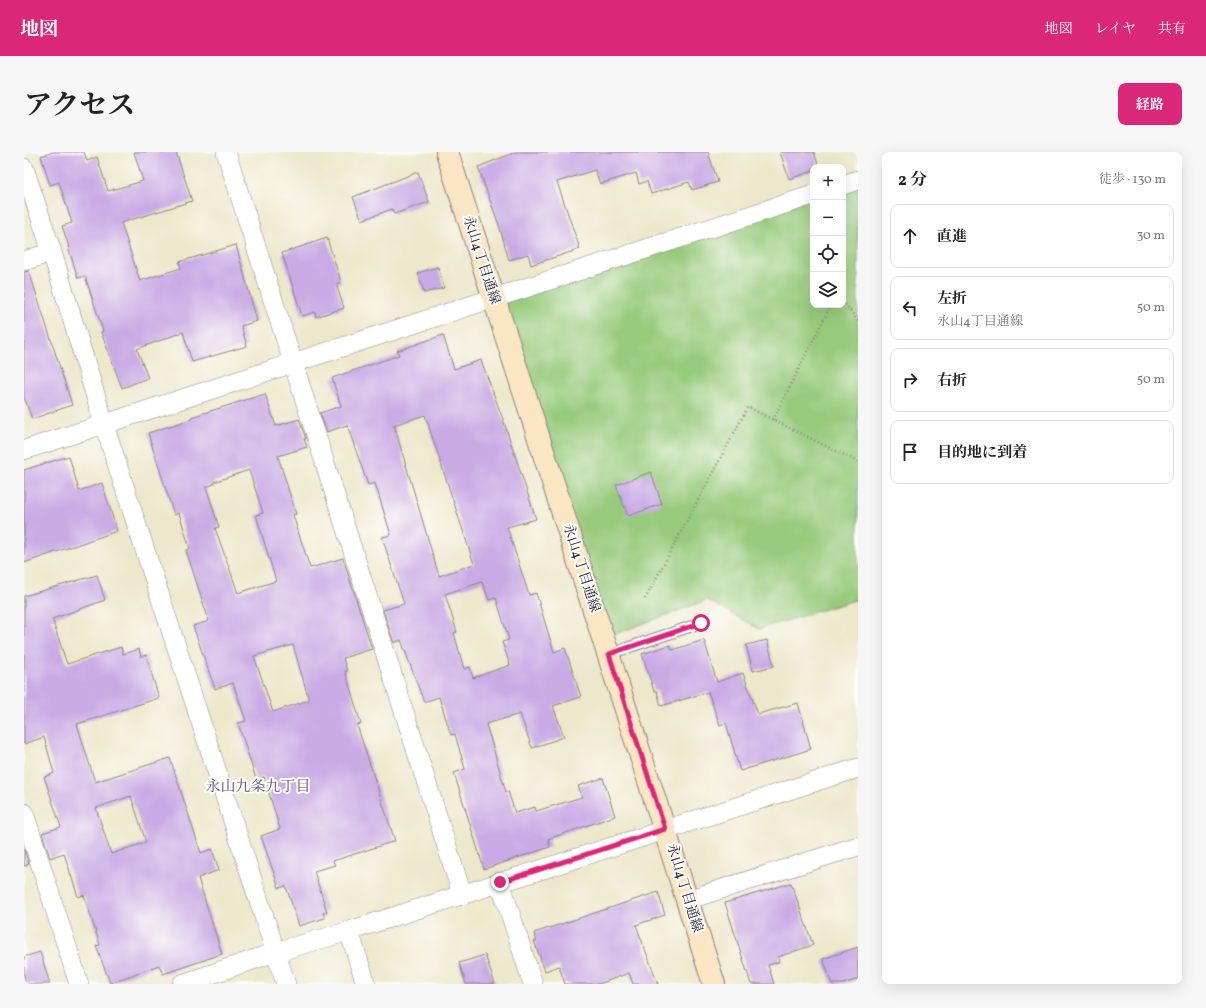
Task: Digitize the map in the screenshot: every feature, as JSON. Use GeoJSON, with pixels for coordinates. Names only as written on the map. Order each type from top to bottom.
{"type":"FeatureCollection","features":[{"type":"Feature","properties":{"kind":"street"},"geometry":{"type":"LineString","coordinates":[[226,152],[462,894]]}},
{"type":"Feature","properties":{"kind":"street","name":"永山4丁目通線"},"geometry":{"type":"LineString","coordinates":[[447,152],[714,984]]}},
{"type":"Feature","properties":{"kind":"street"},"geometry":{"type":"LineString","coordinates":[[24,168],[52,252],[104,424],[286,984]]}},
{"type":"Feature","properties":{"kind":"street"},"geometry":{"type":"LineString","coordinates":[[846,184],[858,180]]}},
{"type":"Feature","properties":{"kind":"street"},"geometry":{"type":"LineString","coordinates":[[24,450],[810,196]]}},
{"type":"Feature","properties":{"kind":"street"},"geometry":{"type":"LineString","coordinates":[[24,261],[52,252]]}},
{"type":"Feature","properties":{"kind":"street"},"geometry":{"type":"LineString","coordinates":[[182,984],[276,952],[349,931],[858,768]]}},
{"type":"Feature","properties":{"kind":"street"},"geometry":{"type":"LineString","coordinates":[[24,813],[79,984]]}},
{"type":"Feature","properties":{"kind":"street"},"geometry":{"type":"LineString","coordinates":[[687,900],[858,846]]}},
{"type":"Feature","properties":{"kind":"street"},"geometry":{"type":"LineString","coordinates":[[500,882],[533,984]]}},
{"type":"Feature","properties":{"kind":"street"},"geometry":{"type":"LineString","coordinates":[[349,931],[366,984]]}},
{"type":"Feature","properties":{"kind":"lane"},"geometry":{"type":"LineString","coordinates":[[609,654],[701,623]]}},
{"type":"Feature","properties":{"kind":"path"},"geometry":{"type":"LineString","coordinates":[[846,305],[858,321]]}},
{"type":"Feature","properties":{"kind":"path"},"geometry":{"type":"LineString","coordinates":[[773,420],[829,308]]}},
{"type":"Feature","properties":{"kind":"path"},"geometry":{"type":"LineString","coordinates":[[645,599],[748,407],[858,462]]}},
{"type":"Feature","properties":{"kind":"green space"},"geometry":{"type":"Polygon","coordinates":[[[858,180],[858,599],[759,629],[707,600],[604,638],[493,298],[810,196],[810,308],[846,308],[846,184],[858,180]]]}},
{"type":"Feature","properties":{"kind":"building"},"geometry":{"type":"Polygon","coordinates":[[[53,152],[84,152],[87,161],[97,157],[108,191],[143,181],[134,152],[176,152],[192,201],[121,223],[140,281],[181,268],[179,262],[236,245],[257,321],[241,326],[247,346],[192,362],[183,332],[137,349],[148,378],[122,388],[101,332],[103,331],[85,276],[78,278],[68,247],[62,226],[72,223],[59,182],[50,185],[41,156],[53,152]]]}},
{"type":"Feature","properties":{"kind":"building"},"geometry":{"type":"Polygon","coordinates":[[[516,152],[708,152],[718,182],[692,190],[689,182],[651,194],[647,181],[639,184],[636,173],[600,184],[595,170],[557,182],[580,249],[531,265],[528,254],[509,260],[499,225],[478,167],[516,152]]]}},
{"type":"Feature","properties":{"kind":"building"},"geometry":{"type":"Polygon","coordinates":[[[780,152],[814,152],[818,164],[810,164],[810,172],[789,179],[780,152]]]}},
{"type":"Feature","properties":{"kind":"building"},"geometry":{"type":"Polygon","coordinates":[[[418,172],[429,202],[394,214],[392,209],[362,220],[353,197],[418,172]]]}},
{"type":"Feature","properties":{"kind":"building"},"geometry":{"type":"Polygon","coordinates":[[[327,238],[341,282],[336,284],[344,308],[316,317],[315,312],[302,316],[282,253],[327,238]]]}},
{"type":"Feature","properties":{"kind":"building"},"geometry":{"type":"Polygon","coordinates":[[[438,267],[444,288],[424,293],[418,273],[438,267]]]}},
{"type":"Feature","properties":{"kind":"building"},"geometry":{"type":"Polygon","coordinates":[[[29,271],[72,405],[32,419],[24,397],[24,272],[29,271]]]}},
{"type":"Feature","properties":{"kind":"building"},"geometry":{"type":"Polygon","coordinates":[[[443,335],[454,369],[481,360],[504,422],[536,519],[507,527],[529,595],[536,593],[554,652],[565,648],[581,697],[553,706],[564,737],[532,748],[520,714],[486,724],[506,792],[508,791],[515,813],[535,807],[536,811],[582,797],[578,786],[603,778],[615,816],[548,839],[550,847],[484,869],[454,773],[465,769],[455,734],[451,735],[439,697],[424,702],[401,640],[394,643],[383,610],[404,604],[382,537],[391,535],[375,483],[368,485],[347,425],[327,432],[320,413],[341,406],[332,378],[399,355],[397,351],[443,335]],[[425,415],[394,425],[439,576],[474,564],[425,415]],[[482,582],[445,594],[457,632],[454,633],[464,669],[470,667],[473,678],[510,665],[502,642],[509,640],[496,598],[489,600],[482,582]]]}},
{"type":"Feature","properties":{"kind":"building"},"geometry":{"type":"Polygon","coordinates":[[[265,394],[276,426],[299,419],[306,439],[304,439],[307,447],[278,456],[296,514],[293,515],[298,531],[310,568],[343,558],[372,649],[343,658],[347,671],[345,671],[361,724],[357,725],[395,841],[333,861],[335,865],[314,871],[327,912],[323,913],[325,918],[299,926],[286,886],[279,888],[261,836],[280,829],[264,777],[256,779],[238,723],[246,721],[233,683],[215,689],[193,626],[209,621],[186,550],[190,549],[179,513],[174,515],[148,433],[192,419],[191,417],[265,394]],[[249,470],[214,482],[214,484],[206,487],[219,527],[215,528],[238,593],[276,581],[256,515],[263,513],[249,470]],[[293,645],[254,656],[273,712],[309,700],[293,645]]]}},
{"type":"Feature","properties":{"kind":"building"},"geometry":{"type":"Polygon","coordinates":[[[69,456],[79,491],[102,483],[117,531],[24,563],[24,470],[69,456]]]}},
{"type":"Feature","properties":{"kind":"building"},"geometry":{"type":"Polygon","coordinates":[[[651,472],[662,504],[628,516],[616,485],[651,472]]]}},
{"type":"Feature","properties":{"kind":"building"},"geometry":{"type":"Polygon","coordinates":[[[97,575],[105,600],[52,619],[67,664],[121,647],[123,654],[139,649],[141,657],[146,655],[159,698],[77,724],[95,782],[170,758],[201,853],[212,849],[219,870],[198,878],[222,954],[163,974],[159,965],[110,983],[96,946],[100,945],[84,895],[78,897],[64,853],[50,858],[42,833],[61,827],[44,777],[54,773],[44,737],[24,744],[24,596],[97,575]],[[131,796],[96,808],[111,854],[146,842],[131,796]]]}},
{"type":"Feature","properties":{"kind":"building"},"geometry":{"type":"Polygon","coordinates":[[[704,640],[717,682],[743,673],[758,714],[798,703],[811,749],[740,771],[726,723],[720,725],[708,692],[661,706],[657,691],[654,691],[642,654],[670,645],[672,650],[704,640]]]}},
{"type":"Feature","properties":{"kind":"building"},"geometry":{"type":"Polygon","coordinates":[[[767,640],[774,666],[753,671],[746,645],[767,640]]]}},
{"type":"Feature","properties":{"kind":"building"},"geometry":{"type":"Polygon","coordinates":[[[24,849],[29,864],[24,866],[24,849]]]}},
{"type":"Feature","properties":{"kind":"building"},"geometry":{"type":"Polygon","coordinates":[[[791,883],[813,945],[778,957],[779,962],[768,965],[774,984],[751,984],[725,903],[791,883]]]}},
{"type":"Feature","properties":{"kind":"building"},"geometry":{"type":"Polygon","coordinates":[[[658,892],[665,915],[636,925],[658,984],[633,984],[629,973],[599,984],[565,984],[559,966],[545,971],[534,941],[537,941],[534,933],[658,892]]]}},
{"type":"Feature","properties":{"kind":"building"},"geometry":{"type":"Polygon","coordinates":[[[858,947],[858,979],[843,984],[832,984],[823,959],[858,947]]]}},
{"type":"Feature","properties":{"kind":"building"},"geometry":{"type":"Polygon","coordinates":[[[40,952],[50,984],[24,984],[24,957],[40,952]]]}},
{"type":"Feature","properties":{"kind":"building"},"geometry":{"type":"Polygon","coordinates":[[[485,955],[495,984],[466,984],[459,963],[485,955]]]}},
{"type":"Feature","properties":{"kind":"district","name":"永山九条九丁目"},"geometry":{"type":"Point","coordinates":[258,787]}},
{"type":"Feature","properties":{"kind":"route"},"geometry":{"type":"LineString","coordinates":[[500,882],[665,829],[609,654],[701,623]]}}]}
